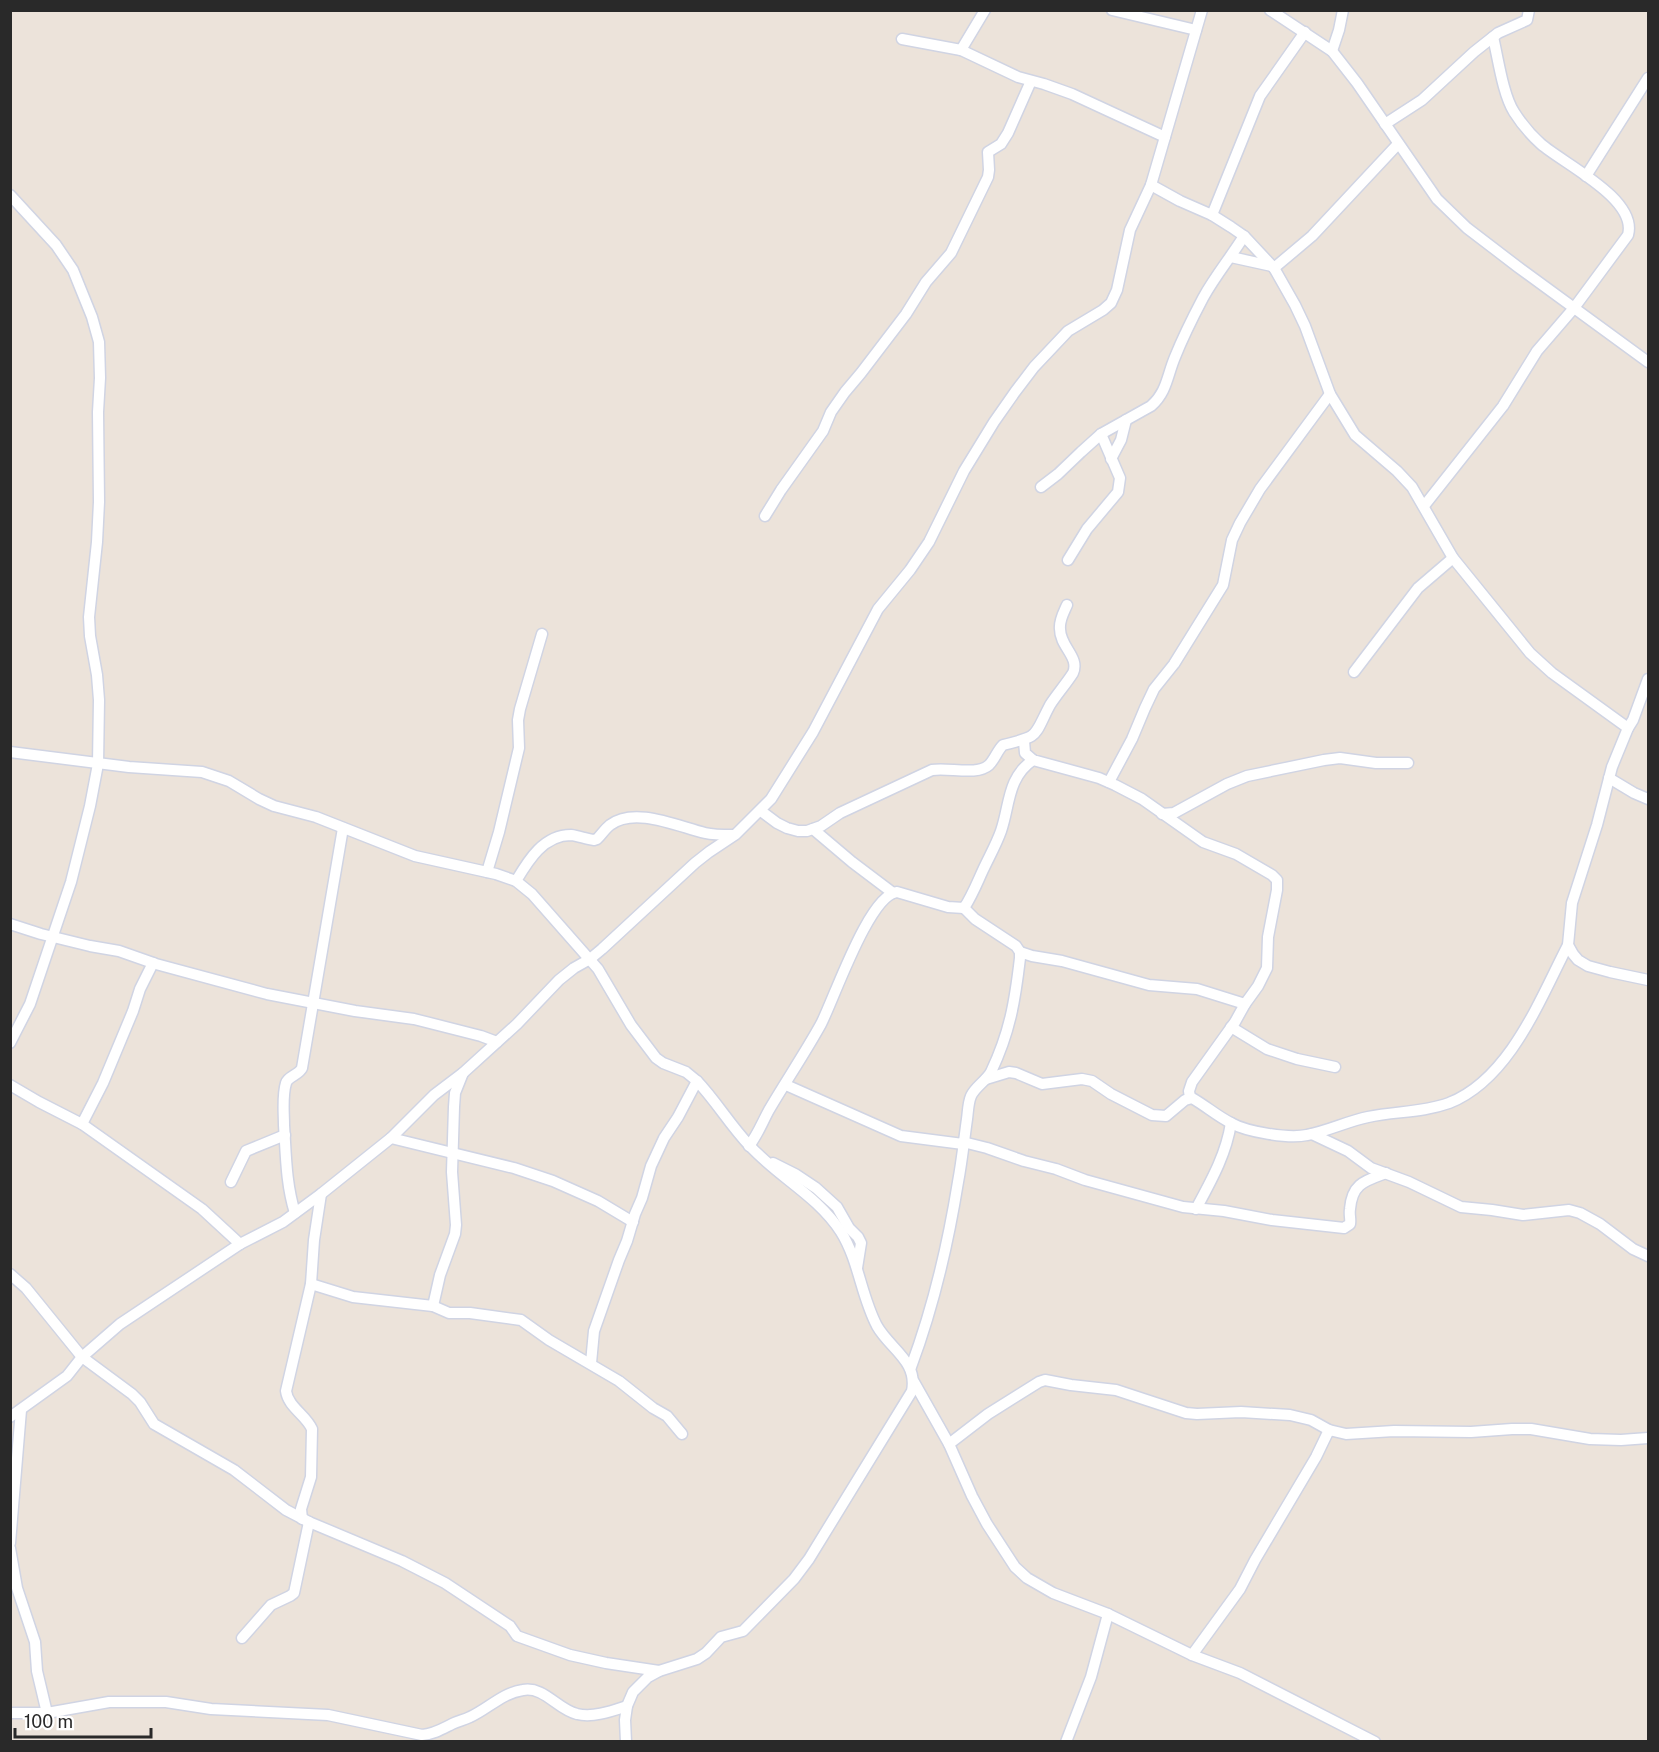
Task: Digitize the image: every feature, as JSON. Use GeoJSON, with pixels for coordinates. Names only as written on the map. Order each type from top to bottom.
{"type":"FeatureCollection","features":[{"type":"Feature","properties":{"kind":"street"},"geometry":{"type":"LineString","coordinates":[[961,50],[985,10]]}},
{"type":"Feature","properties":{"kind":"street"},"geometry":{"type":"LineString","coordinates":[[1112,10],[1196,30]]}},
{"type":"Feature","properties":{"kind":"street"},"geometry":{"type":"LineString","coordinates":[[10,1417],[67,1376],[82,1357],[120,1324],[240,1244],[283,1222],[321,1194],[390,1138],[434,1095],[463,1073],[517,1024],[559,980],[590,959],[695,862],[736,834],[761,811],[813,732],[878,609],[910,570],[929,542],[964,471],[994,422],[1034,367],[1068,331],[1111,303],[1117,290],[1130,230],[1151,185],[1202,10]]}},
{"type":"Feature","properties":{"kind":"street"},"geometry":{"type":"LineString","coordinates":[[1270,10],[1332,51],[1357,83],[1437,199],[1452,214],[1518,267],[1648,362]]}},
{"type":"Feature","properties":{"kind":"street"},"geometry":{"type":"LineString","coordinates":[[1332,51],[1343,10]]}},
{"type":"Feature","properties":{"kind":"street"},"geometry":{"type":"LineString","coordinates":[[1385,124],[1422,100],[1498,33],[1527,20],[1528,10]]}},
{"type":"Feature","properties":{"kind":"street"},"geometry":{"type":"LineString","coordinates":[[1212,215],[1260,96],[1305,32]]}},
{"type":"Feature","properties":{"kind":"street"},"geometry":{"type":"LineString","coordinates":[[1424,506],[1503,406],[1544,341],[1574,308],[1628,234],[1630,226],[1626,213],[1619,203],[1540,143],[1513,111],[1502,78],[1493,37]]}},
{"type":"Feature","properties":{"kind":"street"},"geometry":{"type":"LineString","coordinates":[[902,39],[961,50],[1018,77],[1072,94],[1165,136]]}},
{"type":"Feature","properties":{"kind":"street"},"geometry":{"type":"LineString","coordinates":[[1586,176],[1648,78]]}},
{"type":"Feature","properties":{"kind":"street"},"geometry":{"type":"LineString","coordinates":[[765,516],[823,430],[831,412],[845,392],[906,314],[926,282],[951,253],[988,177],[988,152],[1004,139],[1032,81]]}},
{"type":"Feature","properties":{"kind":"street"},"geometry":{"type":"LineString","coordinates":[[1273,267],[1312,236],[1398,144]]}},
{"type":"Feature","properties":{"kind":"street"},"geometry":{"type":"LineString","coordinates":[[1151,185],[1212,215],[1244,236],[1273,267],[1305,326],[1330,394],[1355,435],[1412,487],[1453,558],[1530,653],[1552,673],[1628,728]]}},
{"type":"Feature","properties":{"kind":"street"},"geometry":{"type":"LineString","coordinates":[[10,195],[56,245],[73,270],[92,317],[99,342],[100,378],[99,502],[89,617],[99,700],[98,764],[84,832],[54,937],[30,1004],[10,1043]]}},
{"type":"Feature","properties":{"kind":"street"},"geometry":{"type":"LineString","coordinates":[[1041,487],[1101,434],[1151,406],[1163,392],[1185,334],[1213,281],[1244,236]]}},
{"type":"Feature","properties":{"kind":"street"},"geometry":{"type":"LineString","coordinates":[[1231,257],[1273,267]]}},
{"type":"Feature","properties":{"kind":"street"},"geometry":{"type":"LineString","coordinates":[[1109,782],[1155,689],[1174,664],[1222,585],[1232,540],[1240,523],[1260,489],[1330,394]]}},
{"type":"Feature","properties":{"kind":"street"},"geometry":{"type":"LineString","coordinates":[[1111,459],[1121,440],[1126,420]]}},
{"type":"Feature","properties":{"kind":"street"},"geometry":{"type":"LineString","coordinates":[[1068,560],[1087,529],[1118,492],[1120,478],[1101,434]]}},
{"type":"Feature","properties":{"kind":"street"},"geometry":{"type":"LineString","coordinates":[[1354,672],[1418,588],[1453,558]]}},
{"type":"Feature","properties":{"kind":"street"},"geometry":{"type":"LineString","coordinates":[[761,811],[787,828],[807,831],[932,770],[986,768],[1003,745],[1024,741],[1037,732],[1050,705],[1068,682],[1075,668],[1075,660],[1065,647],[1060,630],[1066,605]]}},
{"type":"Feature","properties":{"kind":"street"},"geometry":{"type":"LineString","coordinates":[[487,872],[517,758],[520,741],[518,720],[520,709],[542,634]]}},
{"type":"Feature","properties":{"kind":"street"},"geometry":{"type":"LineString","coordinates":[[1190,1098],[1231,1123],[1274,1135],[1295,1136],[1311,1134],[1370,1116],[1432,1108],[1464,1095],[1488,1076],[1514,1046],[1568,945],[1572,903],[1597,825],[1609,778],[1628,728],[1634,720],[1648,679]]}},
{"type":"Feature","properties":{"kind":"street"},"geometry":{"type":"LineString","coordinates":[[1024,741],[1026,753],[1033,760],[1109,782],[1142,799],[1203,842],[1236,854],[1277,880],[1268,937],[1267,968],[1258,986],[1192,1082],[1189,1090],[1190,1098]]}},
{"type":"Feature","properties":{"kind":"street"},"geometry":{"type":"LineString","coordinates":[[10,752],[98,764],[186,770],[215,775],[274,806],[316,817],[416,856],[516,881],[532,894],[590,959],[652,1055],[660,1062],[687,1072],[697,1081],[749,1146],[780,1174],[812,1198],[830,1216],[851,1251],[876,1324],[911,1367],[914,1382],[949,1444],[972,1496],[987,1524],[1021,1573],[1053,1593],[1108,1614],[1192,1655],[1240,1673],[1375,1742]]}},
{"type":"Feature","properties":{"kind":"street"},"geometry":{"type":"LineString","coordinates":[[964,908],[995,846],[1016,778],[1021,770],[1033,760]]}},
{"type":"Feature","properties":{"kind":"street"},"geometry":{"type":"LineString","coordinates":[[1161,814],[1174,813],[1227,784],[1247,776],[1324,760],[1408,763]]}},
{"type":"Feature","properties":{"kind":"street"},"geometry":{"type":"LineString","coordinates":[[1609,778],[1648,799]]}},
{"type":"Feature","properties":{"kind":"street"},"geometry":{"type":"LineString","coordinates":[[516,881],[529,859],[549,842],[571,835],[594,840],[612,824],[632,818],[658,820],[708,834],[736,834]]}},
{"type":"Feature","properties":{"kind":"street"},"geometry":{"type":"LineString","coordinates":[[296,1213],[286,1177],[284,1109],[286,1082],[299,1074],[302,1068],[343,828]]}},
{"type":"Feature","properties":{"kind":"street"},"geometry":{"type":"LineString","coordinates":[[813,829],[893,893],[948,907],[964,908],[975,919],[1016,946],[1020,952],[1062,961],[1138,983],[1165,988],[1197,989],[1245,1004]]}},
{"type":"Feature","properties":{"kind":"street"},"geometry":{"type":"LineString","coordinates":[[749,1146],[821,1023],[860,937],[880,903],[893,893]]}},
{"type":"Feature","properties":{"kind":"street"},"geometry":{"type":"LineString","coordinates":[[10,924],[54,937],[119,951],[153,963],[267,994],[355,1011],[414,1019],[497,1042]]}},
{"type":"Feature","properties":{"kind":"street"},"geometry":{"type":"LineString","coordinates":[[1568,945],[1578,960],[1588,966],[1648,980]]}},
{"type":"Feature","properties":{"kind":"street"},"geometry":{"type":"LineString","coordinates":[[911,1367],[923,1334],[946,1240],[962,1163],[971,1095],[987,1079],[1011,1022],[1020,952]]}},
{"type":"Feature","properties":{"kind":"street"},"geometry":{"type":"LineString","coordinates":[[82,1124],[103,1083],[140,989],[153,963]]}},
{"type":"Feature","properties":{"kind":"street"},"geometry":{"type":"LineString","coordinates":[[1231,1027],[1267,1049],[1335,1067]]}},
{"type":"Feature","properties":{"kind":"street"},"geometry":{"type":"LineString","coordinates":[[987,1079],[1010,1072],[1042,1084],[1082,1079],[1092,1081],[1111,1094],[1156,1116],[1166,1116],[1190,1098]]}},
{"type":"Feature","properties":{"kind":"street"},"geometry":{"type":"LineString","coordinates":[[433,1306],[443,1266],[455,1234],[452,1152],[455,1094],[463,1073]]}},
{"type":"Feature","properties":{"kind":"street"},"geometry":{"type":"LineString","coordinates":[[591,1363],[594,1331],[642,1198],[651,1166],[697,1081]]}},
{"type":"Feature","properties":{"kind":"street"},"geometry":{"type":"LineString","coordinates":[[10,1085],[82,1124],[202,1209],[240,1244]]}},
{"type":"Feature","properties":{"kind":"street"},"geometry":{"type":"LineString","coordinates":[[786,1085],[901,1136],[963,1143],[1134,1194],[1196,1209],[1344,1228],[1350,1224],[1350,1207],[1356,1188],[1369,1179],[1386,1173]]}},
{"type":"Feature","properties":{"kind":"street"},"geometry":{"type":"LineString","coordinates":[[1196,1209],[1223,1155],[1231,1123]]}},
{"type":"Feature","properties":{"kind":"street"},"geometry":{"type":"LineString","coordinates":[[1311,1134],[1359,1157],[1371,1168],[1428,1190],[1461,1207],[1523,1215],[1576,1211],[1600,1224],[1633,1249],[1648,1256]]}},
{"type":"Feature","properties":{"kind":"street"},"geometry":{"type":"LineString","coordinates":[[231,1182],[246,1151],[285,1135]]}},
{"type":"Feature","properties":{"kind":"street"},"geometry":{"type":"LineString","coordinates":[[390,1138],[514,1168],[565,1185],[633,1222]]}},
{"type":"Feature","properties":{"kind":"street"},"geometry":{"type":"LineString","coordinates":[[242,1638],[271,1605],[294,1593],[305,1521],[301,1506],[311,1477],[312,1429],[287,1397],[286,1391],[311,1284],[314,1240],[321,1194]]}},
{"type":"Feature","properties":{"kind":"street"},"geometry":{"type":"LineString","coordinates":[[10,1274],[26,1288],[82,1357],[132,1394],[154,1424],[234,1470],[277,1504],[305,1521],[381,1551],[444,1583],[510,1626],[515,1634],[530,1641],[570,1656],[659,1671]]}},
{"type":"Feature","properties":{"kind":"street"},"geometry":{"type":"LineString","coordinates":[[311,1284],[354,1297],[433,1306],[449,1313],[470,1313],[521,1320],[549,1340],[619,1381],[667,1416],[682,1434]]}},
{"type":"Feature","properties":{"kind":"street"},"geometry":{"type":"LineString","coordinates":[[949,1444],[988,1414],[1045,1380],[1116,1390],[1186,1413],[1241,1412],[1290,1415],[1311,1420],[1329,1430],[1346,1434],[1512,1429],[1590,1439],[1648,1438]]}},
{"type":"Feature","properties":{"kind":"street"},"geometry":{"type":"LineString","coordinates":[[626,1742],[627,1706],[633,1692],[648,1677],[659,1671],[697,1659],[721,1637],[744,1631],[794,1579],[888,1433],[912,1391],[914,1382]]}},
{"type":"Feature","properties":{"kind":"street"},"geometry":{"type":"LineString","coordinates":[[10,1543],[21,1410]]}},
{"type":"Feature","properties":{"kind":"street"},"geometry":{"type":"LineString","coordinates":[[1192,1655],[1240,1589],[1316,1457],[1329,1430]]}},
{"type":"Feature","properties":{"kind":"street"},"geometry":{"type":"LineString","coordinates":[[10,1548],[17,1588],[35,1642],[37,1671],[46,1713]]}},
{"type":"Feature","properties":{"kind":"street"},"geometry":{"type":"LineString","coordinates":[[1066,1742],[1091,1677],[1108,1614]]}},
{"type":"Feature","properties":{"kind":"street"},"geometry":{"type":"LineString","coordinates":[[10,1713],[46,1713],[109,1702],[166,1702],[232,1710],[328,1715],[422,1735],[431,1734],[470,1717],[505,1695],[522,1690],[535,1691],[571,1713],[580,1715],[611,1711],[627,1706]]}}]}
